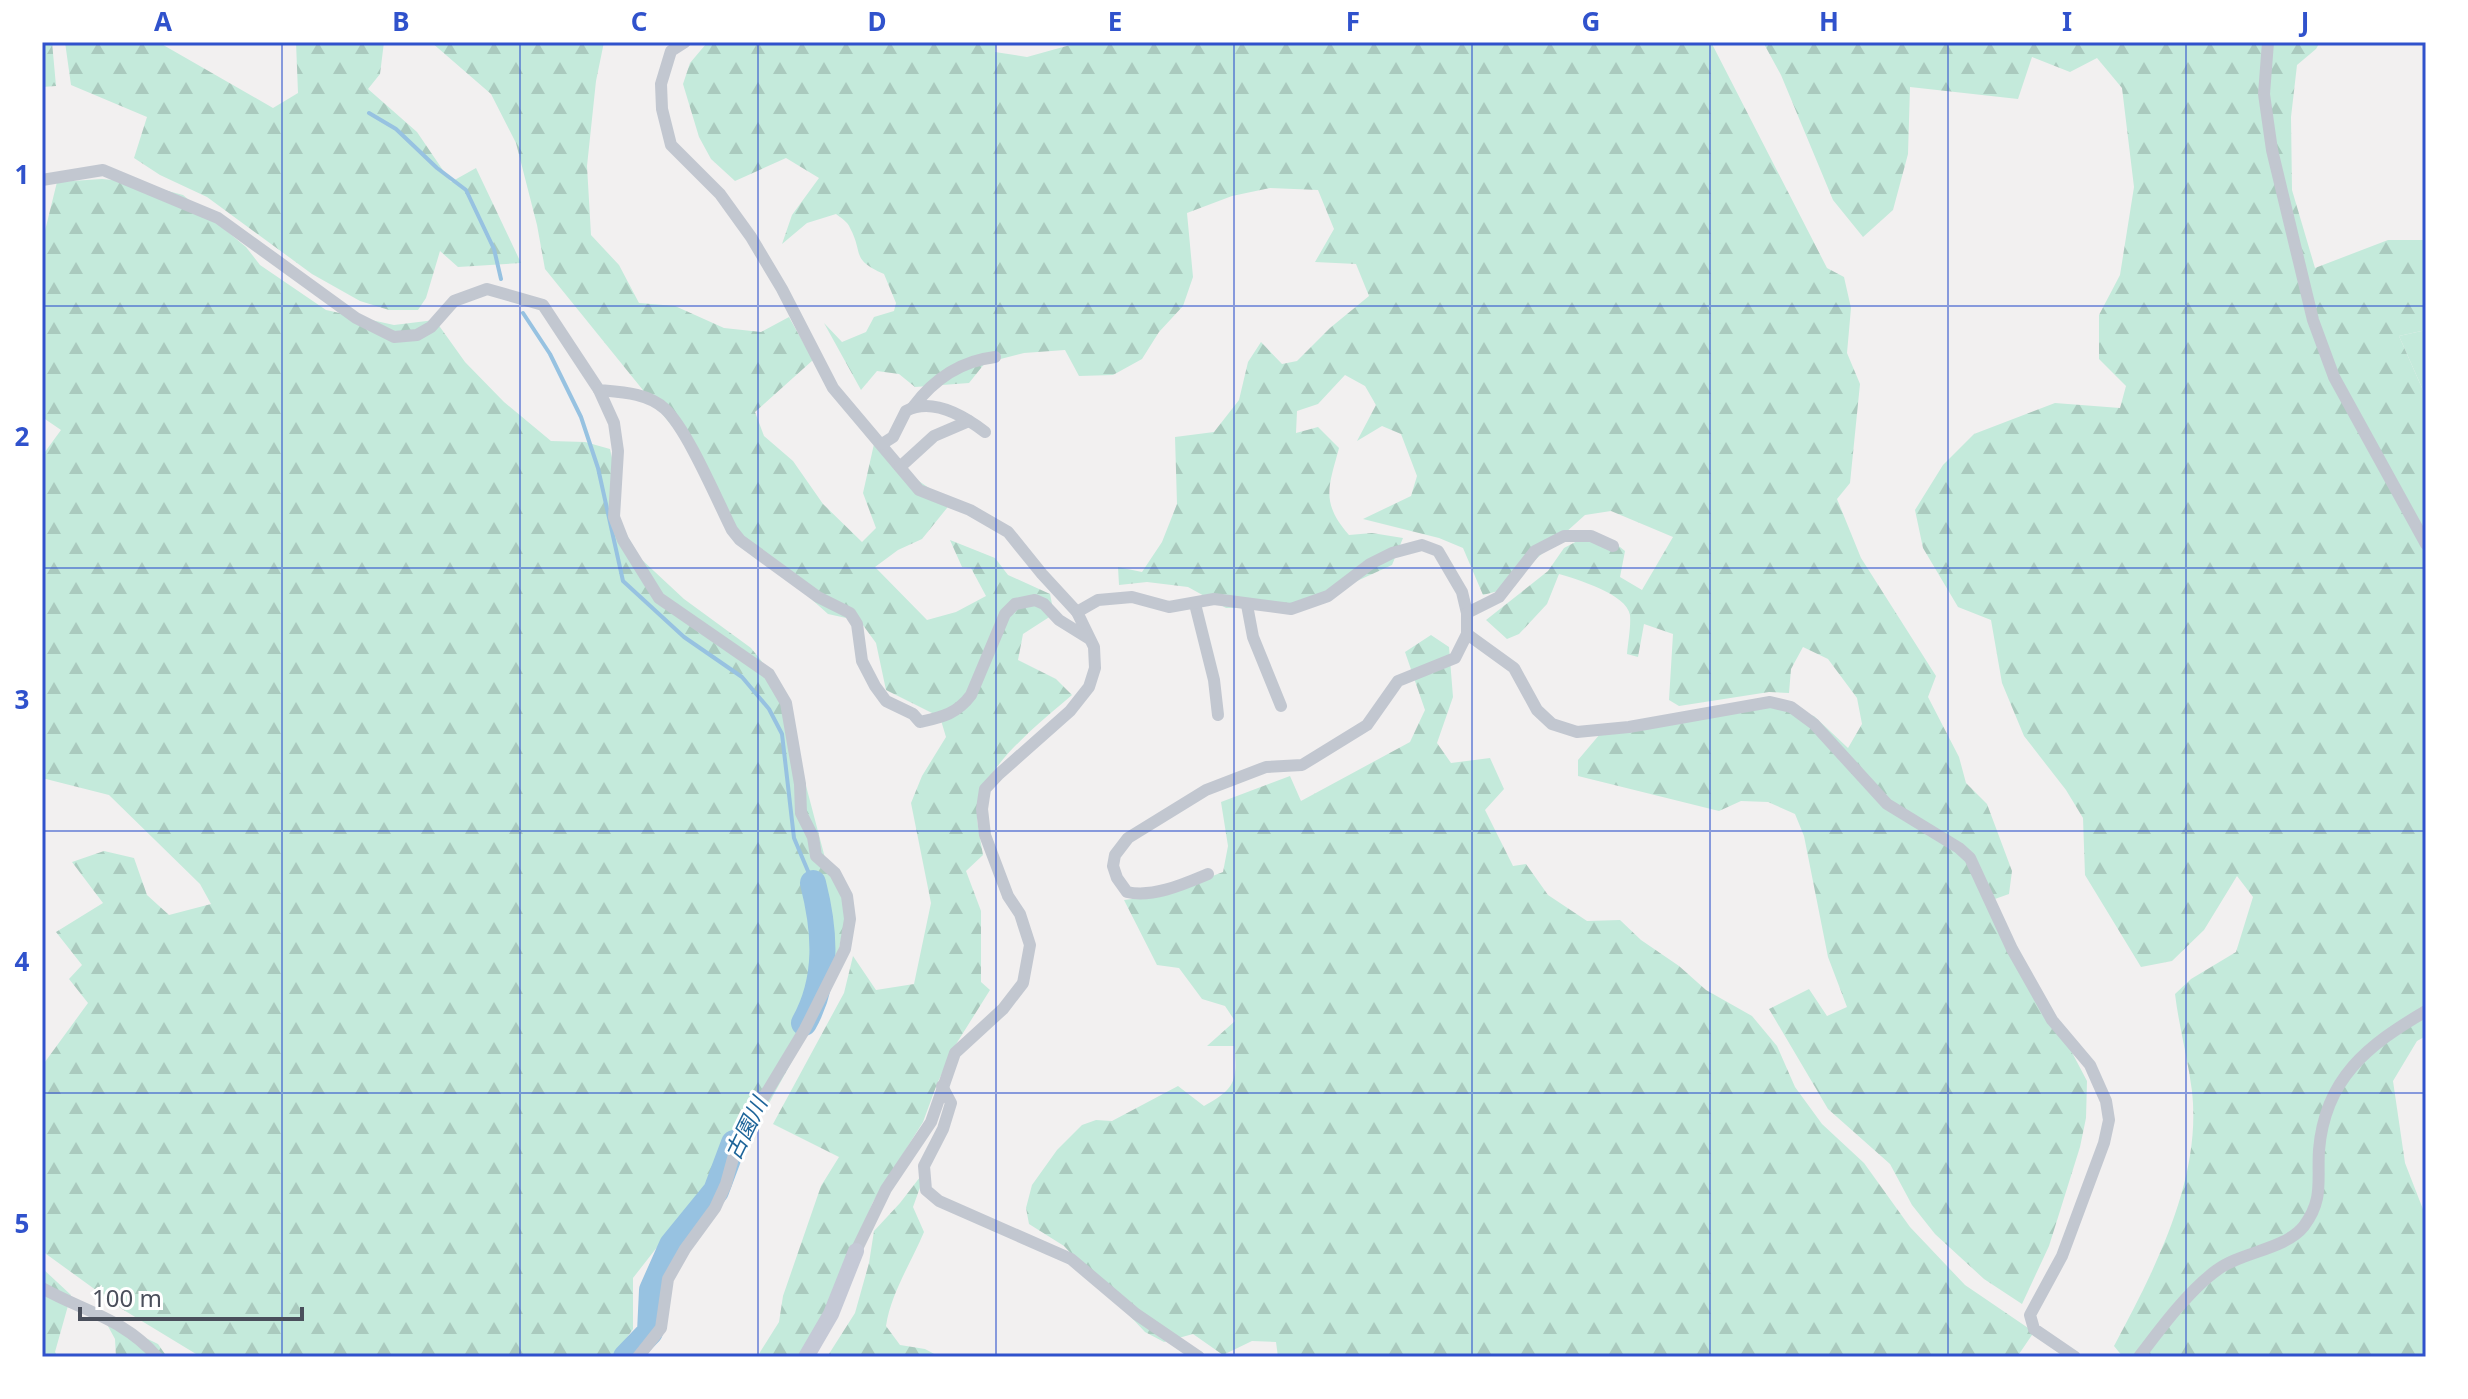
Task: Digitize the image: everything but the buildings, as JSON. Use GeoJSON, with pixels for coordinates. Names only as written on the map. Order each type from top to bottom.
{"type":"FeatureCollection","features":[{"type":"Feature","properties":{"kind":"street"},"geometry":{"type":"LineString","coordinates":[[685,42],[671,51],[661,84],[662,109],[671,145],[720,194],[751,237],[782,289],[833,388],[919,490],[970,510],[1008,532],[1077,612],[1094,647],[1095,668],[1089,687],[1070,711],[985,789],[982,809],[985,835],[1008,896],[1020,914],[1030,945],[1023,983],[1003,1009],[955,1053],[931,1122],[886,1189],[856,1251],[831,1314],[806,1357]]}},
{"type":"Feature","properties":{"kind":"street"},"geometry":{"type":"LineString","coordinates":[[2268,42],[2264,94],[2272,150],[2313,320],[2334,377],[2426,544]]}},
{"type":"Feature","properties":{"kind":"street"},"geometry":{"type":"LineString","coordinates":[[42,180],[103,170],[207,213],[267,252],[356,318],[394,337],[417,335],[431,327],[454,301],[487,289],[543,305],[599,390],[614,423],[618,451],[614,517],[623,540],[659,598],[769,674],[786,703],[800,784],[801,813],[813,837],[816,856],[835,873],[847,896],[850,919],[845,949],[805,1029],[738,1140],[726,1184],[715,1208],[668,1279],[661,1328],[638,1357]]}},
{"type":"Feature","properties":{"kind":"street"},"geometry":{"type":"LineString","coordinates":[[913,407],[925,391],[950,372],[975,359],[995,357]]}},
{"type":"Feature","properties":{"kind":"street"},"geometry":{"type":"LineString","coordinates":[[599,390],[631,393],[663,407],[677,422],[740,540],[818,597],[850,613],[857,624],[862,661],[875,686],[886,701],[913,714],[920,722],[950,715],[963,707],[1005,614],[1015,604],[1035,600],[1044,604],[1059,620],[1090,639]]}},
{"type":"Feature","properties":{"kind":"street"},"geometry":{"type":"LineString","coordinates":[[882,444],[893,437],[906,411],[922,405],[956,413],[985,432]]}},
{"type":"Feature","properties":{"kind":"street"},"geometry":{"type":"LineString","coordinates":[[900,467],[934,436],[969,421]]}},
{"type":"Feature","properties":{"kind":"street"},"geometry":{"type":"LineString","coordinates":[[1467,613],[1499,597],[1535,551],[1564,536],[1591,536],[1613,546]]}},
{"type":"Feature","properties":{"kind":"street"},"geometry":{"type":"LineString","coordinates":[[1077,612],[1098,600],[1132,597],[1169,607],[1214,599],[1291,609],[1328,596],[1370,564],[1392,553],[1422,545],[1438,551],[1462,592],[1467,613],[1467,634],[1455,658],[1398,681],[1367,725],[1302,765],[1266,767],[1206,790],[1128,838],[1115,855],[1113,866],[1121,885],[1127,892],[1136,894],[1179,887],[1208,874]]}},
{"type":"Feature","properties":{"kind":"street"},"geometry":{"type":"LineString","coordinates":[[1195,604],[1214,680],[1218,715]]}},
{"type":"Feature","properties":{"kind":"street"},"geometry":{"type":"LineString","coordinates":[[1247,605],[1253,637],[1281,706]]}},
{"type":"Feature","properties":{"kind":"street"},"geometry":{"type":"LineString","coordinates":[[1467,634],[1514,668],[1537,710],[1552,724],[1577,732],[1629,727],[1770,702],[1791,707],[1814,724],[1887,804],[1970,858],[2012,949],[2052,1020],[2090,1065],[2106,1101],[2109,1120],[2104,1143],[2062,1256],[2030,1315],[2034,1329],[2075,1357]]}},
{"type":"Feature","properties":{"kind":"street"},"geometry":{"type":"LineString","coordinates":[[2139,1357],[2176,1311],[2218,1268],[2254,1251],[2270,1248],[2302,1228],[2318,1200],[2323,1122],[2339,1082],[2385,1036],[2426,1011]]}},
{"type":"Feature","properties":{"kind":"street"},"geometry":{"type":"LineString","coordinates":[[942,1086],[951,1103],[943,1129],[924,1166],[926,1190],[939,1201],[1071,1259],[1136,1314],[1199,1357]]}},
{"type":"Feature","properties":{"kind":"street"},"geometry":{"type":"LineString","coordinates":[[42,1288],[141,1338],[157,1357]]}},
{"type":"Feature","properties":{"kind":"green space"},"geometry":{"type":"Polygon","coordinates":[[[42,42],[52,42],[56,86],[42,87],[42,42]]]}},
{"type":"Feature","properties":{"kind":"green space"},"geometry":{"type":"Polygon","coordinates":[[[65,42],[158,42],[273,108],[298,93],[296,42],[384,42],[380,74],[368,89],[417,132],[451,182],[476,168],[521,263],[458,267],[440,251],[426,298],[418,310],[389,310],[360,301],[312,274],[207,197],[160,175],[134,158],[147,117],[71,85],[65,42]]]}},
{"type":"Feature","properties":{"kind":"green space"},"geometry":{"type":"Polygon","coordinates":[[[431,42],[604,42],[596,81],[587,166],[591,235],[619,265],[639,303],[675,306],[724,328],[761,332],[789,317],[813,360],[755,412],[764,436],[793,461],[823,504],[862,542],[876,528],[863,493],[874,444],[907,473],[951,503],[922,539],[898,550],[875,567],[927,620],[956,612],[986,596],[971,568],[962,567],[950,540],[995,558],[1008,575],[1050,594],[1054,614],[1023,634],[1018,660],[1056,679],[1072,695],[1013,748],[988,780],[977,813],[983,855],[966,871],[981,911],[981,982],[990,990],[953,1049],[923,1122],[873,1202],[818,1330],[798,1357],[757,1357],[779,1322],[783,1296],[821,1186],[839,1157],[773,1124],[844,993],[853,956],[876,990],[914,984],[931,903],[911,803],[922,776],[946,737],[940,717],[886,690],[876,643],[860,621],[828,614],[744,539],[714,499],[688,434],[672,426],[545,269],[516,143],[491,94],[431,42]]]}},
{"type":"Feature","properties":{"kind":"green space"},"geometry":{"type":"Polygon","coordinates":[[[703,42],[996,42],[995,52],[1027,57],[1081,42],[1711,42],[1827,268],[1844,277],[1851,308],[1847,353],[1860,384],[1850,483],[1837,499],[1861,558],[1936,676],[1928,697],[1959,757],[1966,783],[1987,804],[2012,871],[2009,894],[1992,900],[2087,1081],[2086,1118],[2080,1147],[2049,1246],[2022,1304],[1984,1279],[1935,1234],[1912,1205],[1890,1164],[1828,1109],[1769,1009],[1809,989],[1827,1016],[1847,1007],[1828,957],[1804,836],[1795,814],[1768,802],[1741,801],[1719,811],[1578,776],[1578,760],[1600,734],[1744,708],[1782,708],[1814,716],[1848,748],[1862,724],[1857,698],[1828,659],[1803,647],[1791,669],[1789,693],[1769,692],[1679,706],[1669,700],[1673,634],[1644,624],[1638,657],[1627,654],[1630,615],[1627,607],[1600,588],[1559,574],[1547,604],[1519,634],[1507,639],[1486,620],[1548,571],[1564,548],[1583,538],[1610,539],[1625,551],[1620,577],[1642,590],[1673,537],[1611,511],[1585,515],[1502,590],[1483,595],[1463,548],[1439,538],[1363,519],[1411,496],[1417,476],[1401,434],[1382,426],[1357,441],[1376,405],[1365,386],[1345,375],[1318,404],[1297,411],[1296,433],[1318,427],[1339,448],[1329,493],[1334,513],[1349,535],[1372,533],[1403,538],[1392,565],[1335,591],[1288,607],[1226,608],[1188,587],[1147,582],[1119,585],[1118,567],[1142,572],[1162,542],[1177,504],[1175,437],[1214,432],[1239,400],[1248,362],[1261,342],[1282,364],[1297,361],[1369,296],[1356,264],[1315,262],[1334,229],[1318,190],[1270,188],[1232,196],[1187,213],[1193,277],[1183,306],[1159,332],[1142,359],[1113,375],[1079,376],[1065,350],[1024,353],[985,363],[969,383],[915,387],[899,374],[877,371],[861,390],[824,323],[842,342],[866,332],[874,317],[894,311],[896,303],[884,274],[862,260],[849,226],[836,214],[807,223],[782,244],[792,215],[819,178],[786,158],[735,181],[711,159],[699,137],[683,84],[690,63],[706,44],[703,42]]]}},
{"type":"Feature","properties":{"kind":"green space"},"geometry":{"type":"Polygon","coordinates":[[[1763,42],[2320,42],[2297,65],[2291,117],[2292,190],[2315,268],[2388,240],[2426,240],[2426,330],[2399,336],[2426,397],[2426,1036],[2417,1041],[2393,1081],[2405,1163],[2426,1217],[2426,1357],[2123,1357],[2114,1346],[2172,1224],[2190,1158],[2192,1091],[2175,994],[2191,979],[2236,952],[2253,897],[2237,876],[2204,930],[2172,961],[2141,967],[2085,875],[2083,818],[2066,790],[2024,736],[2002,683],[1991,620],[1958,607],[1923,548],[1915,510],[1943,465],[1974,434],[2055,403],[2120,408],[2126,386],[2099,359],[2099,315],[2120,275],[2134,187],[2122,88],[2097,58],[2070,72],[2032,57],[2018,99],[1910,87],[1908,154],[1893,210],[1863,237],[1833,200],[1781,75],[1763,42]]]}},
{"type":"Feature","properties":{"kind":"green space"},"geometry":{"type":"Polygon","coordinates":[[[102,179],[134,182],[183,195],[246,247],[260,265],[326,310],[394,325],[435,320],[465,362],[504,402],[551,441],[585,442],[610,449],[617,481],[619,521],[640,558],[684,599],[751,648],[779,683],[825,858],[842,887],[846,918],[828,995],[768,1105],[633,1278],[633,1329],[613,1357],[201,1357],[122,1309],[42,1251],[42,1066],[88,1003],[69,979],[82,965],[56,932],[103,903],[72,862],[104,851],[134,858],[147,895],[169,915],[211,904],[200,884],[109,795],[42,778],[42,456],[61,430],[42,417],[42,243],[57,182],[102,179]]]}},
{"type":"Feature","properties":{"kind":"green space"},"geometry":{"type":"Polygon","coordinates":[[[2426,330],[2426,397],[2399,336],[2426,330]]]}},
{"type":"Feature","properties":{"kind":"green space"},"geometry":{"type":"Polygon","coordinates":[[[1431,635],[1449,647],[1453,697],[1437,743],[1451,763],[1490,758],[1504,789],[1485,810],[1513,866],[1526,864],[1548,895],[1587,921],[1620,920],[1706,990],[1752,1016],[1777,1046],[1795,1087],[1822,1124],[1864,1163],[1910,1227],[1965,1285],[2034,1332],[2017,1357],[1278,1357],[1276,1342],[1252,1341],[1223,1355],[1193,1334],[1164,1342],[1145,1332],[1064,1246],[1029,1224],[1026,1208],[1032,1185],[1057,1150],[1082,1125],[1096,1120],[1112,1121],[1178,1086],[1204,1106],[1232,1083],[1234,1046],[1207,1046],[1235,1021],[1225,1006],[1202,999],[1179,968],[1157,965],[1124,900],[1163,895],[1223,872],[1228,846],[1221,802],[1290,776],[1301,801],[1410,742],[1425,710],[1405,652],[1431,635]]]}},
{"type":"Feature","properties":{"kind":"green space"},"geometry":{"type":"Polygon","coordinates":[[[927,1168],[913,1207],[924,1232],[897,1290],[886,1326],[900,1345],[925,1349],[940,1357],[827,1357],[855,1313],[874,1231],[927,1168]]]}},
{"type":"Feature","properties":{"kind":"green space"},"geometry":{"type":"Polygon","coordinates":[[[42,1268],[71,1295],[55,1352],[58,1357],[42,1357],[42,1268]]]}},
{"type":"Feature","properties":{"kind":"green space"},"geometry":{"type":"Polygon","coordinates":[[[103,1317],[158,1344],[167,1357],[116,1357],[115,1339],[103,1317]]]}},
{"type":"Feature","properties":{"kind":"waterway"},"geometry":{"type":"LineString","coordinates":[[369,113],[396,129],[437,168],[466,190],[494,249],[501,279]]}},
{"type":"Feature","properties":{"kind":"waterway"},"geometry":{"type":"LineString","coordinates":[[523,313],[550,354],[581,417],[598,468],[623,581],[684,637],[742,677],[769,709],[782,734],[794,838],[813,883]]}},
{"type":"Feature","properties":{"kind":"waterway","name":"古園川"},"geometry":{"type":"LineString","coordinates":[[804,1023],[818,989],[821,971],[822,936],[813,883]]}},
{"type":"Feature","properties":{"kind":"waterway","name":"古園川"},"geometry":{"type":"LineString","coordinates":[[626,1357],[650,1332],[652,1290],[672,1245],[716,1191],[734,1143]]}}]}
